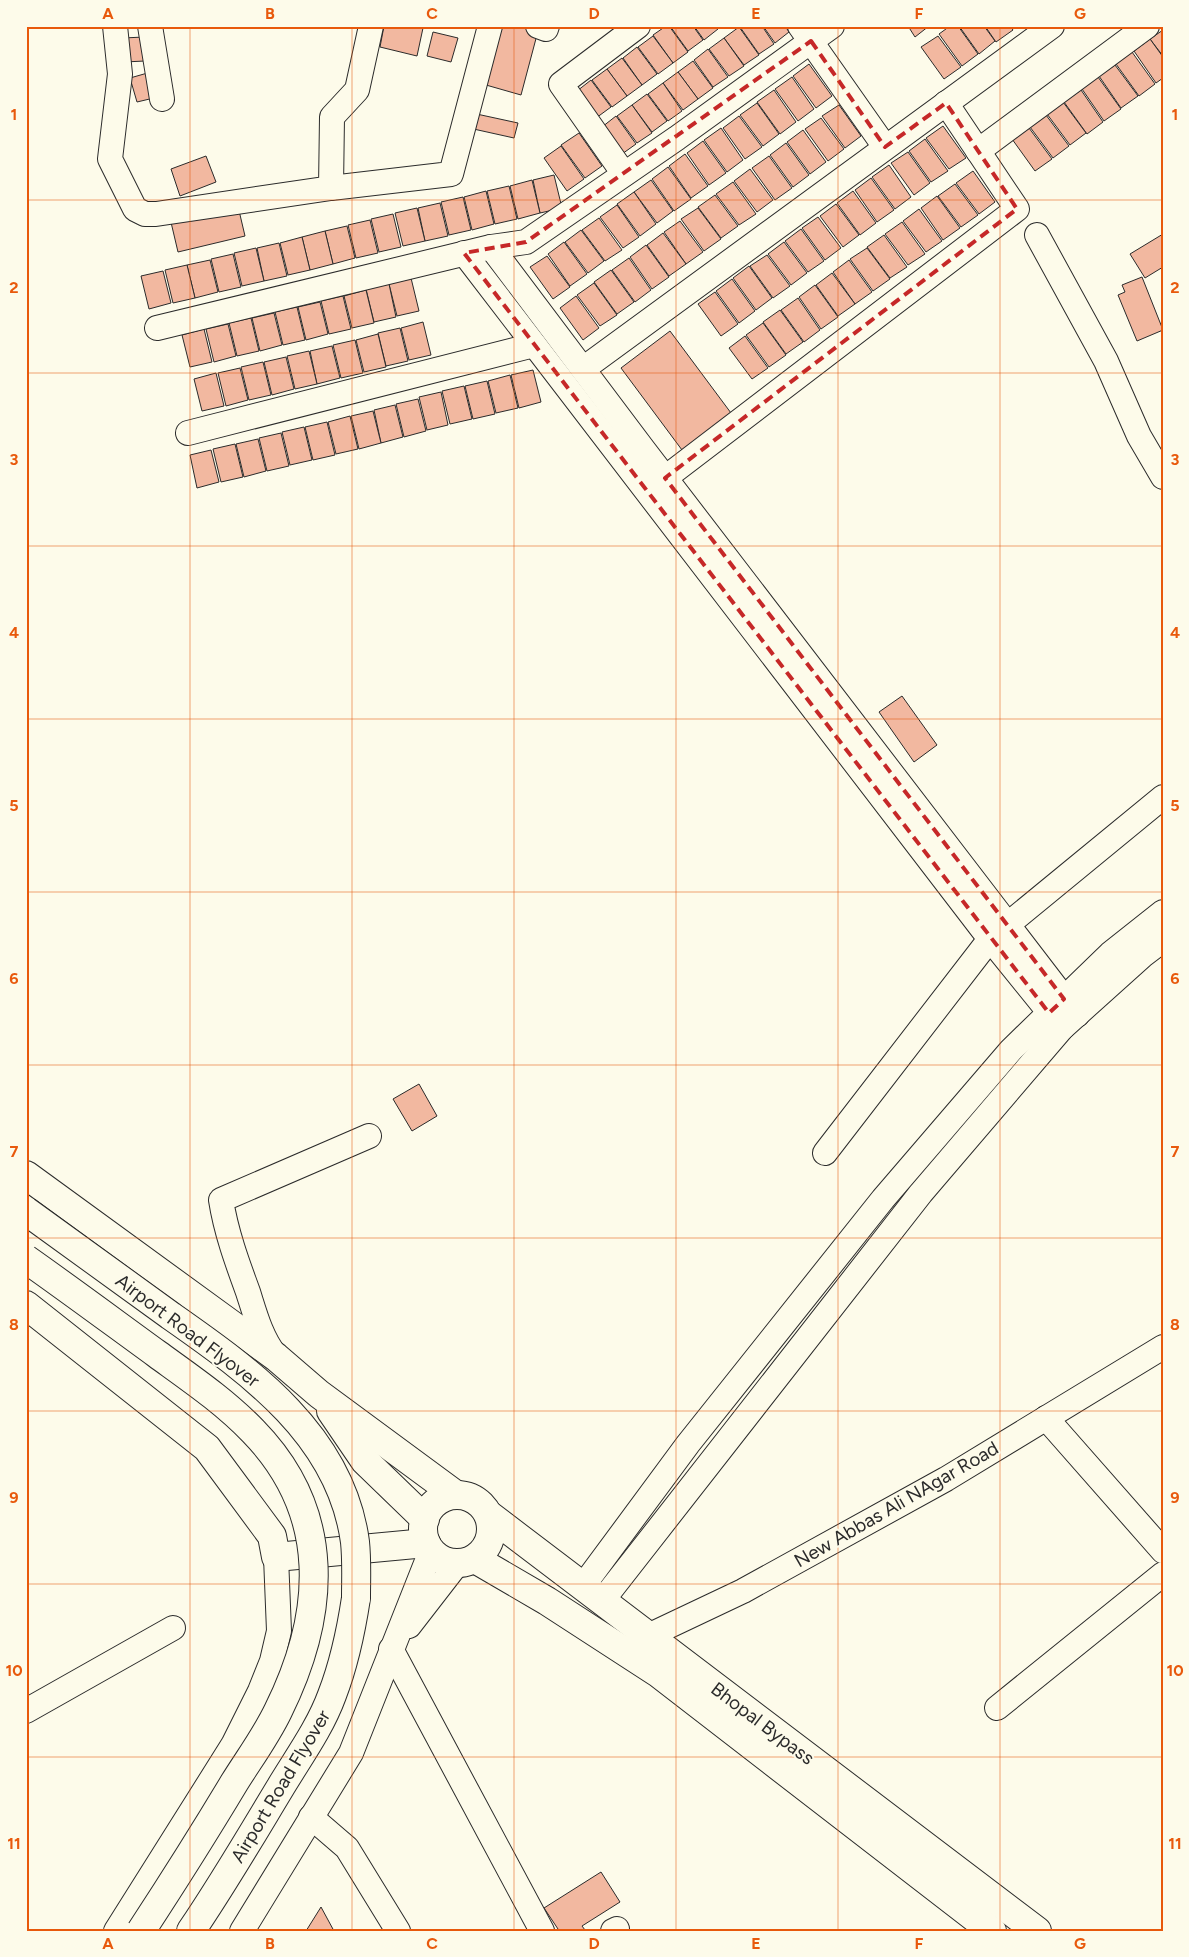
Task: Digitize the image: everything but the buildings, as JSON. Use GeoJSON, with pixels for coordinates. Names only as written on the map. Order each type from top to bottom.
{"type":"FeatureCollection","features":[{"type":"Feature","properties":{"kind":"main road"},"geometry":{"type":"LineString","coordinates":[[26,1175],[276,1356],[319,1394],[456,1495],[475,1500],[488,1515],[491,1534],[483,1553],[466,1561],[448,1562],[365,1461],[319,1394]]}},
{"type":"Feature","properties":{"kind":"main road","name":"Airport Road Flyover"},"geometry":{"type":"LineString","coordinates":[[26,1211],[223,1352],[260,1382],[297,1420],[321,1452],[340,1489],[351,1521],[357,1562],[356,1598],[351,1632],[332,1695],[316,1730],[191,1931]]}},
{"type":"Feature","properties":{"kind":"main road","name":"Airport Road Flyover"},"geometry":{"type":"LineString","coordinates":[[26,1258],[212,1394],[254,1431],[271,1451],[292,1484],[310,1530],[314,1568],[314,1592],[311,1619],[298,1668],[278,1712],[194,1850],[141,1931]]}},
{"type":"Feature","properties":{"kind":"main road"},"geometry":{"type":"LineString","coordinates":[[26,1305],[207,1448],[274,1547],[426,1536]]}},
{"type":"Feature","properties":{"kind":"main road"},"geometry":{"type":"LineString","coordinates":[[426,1536],[429,1510],[436,1502],[456,1495]]}},
{"type":"Feature","properties":{"kind":"main road","name":"Bhopal Bypass"},"geometry":{"type":"LineString","coordinates":[[488,1515],[1038,1931]]}},
{"type":"Feature","properties":{"kind":"main road","name":"Bhopal Bypass"},"geometry":{"type":"LineString","coordinates":[[466,1561],[548,1601],[658,1673],[992,1931]]}},
{"type":"Feature","properties":{"kind":"street"},"geometry":{"type":"LineString","coordinates":[[115,26],[120,74],[110,159],[134,209],[145,214],[156,214],[331,188],[451,174],[490,26]]}},
{"type":"Feature","properties":{"kind":"street"},"geometry":{"type":"LineString","coordinates":[[150,26],[162,99]]}},
{"type":"Feature","properties":{"kind":"street"},"geometry":{"type":"LineString","coordinates":[[331,188],[332,117],[357,90],[371,26]]}},
{"type":"Feature","properties":{"kind":"street"},"geometry":{"type":"LineString","coordinates":[[538,26],[546,29],[547,26]]}},
{"type":"Feature","properties":{"kind":"street"},"geometry":{"type":"LineString","coordinates":[[624,174],[561,84],[638,26]]}},
{"type":"Feature","properties":{"kind":"street"},"geometry":{"type":"LineString","coordinates":[[157,328],[464,253],[526,242],[624,174],[805,34],[832,26]]}},
{"type":"Feature","properties":{"kind":"street"},"geometry":{"type":"LineString","coordinates":[[583,369],[1052,26]]}},
{"type":"Feature","properties":{"kind":"street"},"geometry":{"type":"LineString","coordinates":[[978,151],[1148,26]]}},
{"type":"Feature","properties":{"kind":"street"},"geometry":{"type":"LineString","coordinates":[[805,34],[885,147]]}},
{"type":"Feature","properties":{"kind":"street"},"geometry":{"type":"LineString","coordinates":[[665,478],[1018,209],[946,103]]}},
{"type":"Feature","properties":{"kind":"street"},"geometry":{"type":"LineString","coordinates":[[1037,235],[1106,361],[1140,436],[1163,478]]}},
{"type":"Feature","properties":{"kind":"street"},"geometry":{"type":"LineString","coordinates":[[491,247],[665,478],[999,932]]}},
{"type":"Feature","properties":{"kind":"street"},"geometry":{"type":"LineString","coordinates":[[464,253],[534,345],[1063,1014]]}},
{"type":"Feature","properties":{"kind":"street"},"geometry":{"type":"LineString","coordinates":[[188,433],[534,345]]}},
{"type":"Feature","properties":{"kind":"street"},"geometry":{"type":"LineString","coordinates":[[825,1152],[999,932],[1163,798]]}},
{"type":"Feature","properties":{"kind":"street"},"geometry":{"type":"LineString","coordinates":[[1063,1014],[1110,954],[1163,912]]}},
{"type":"Feature","properties":{"kind":"street"},"geometry":{"type":"LineString","coordinates":[[593,1594],[688,1444],[884,1199],[1011,1050],[1163,940]]}},
{"type":"Feature","properties":{"kind":"street"},"geometry":{"type":"LineString","coordinates":[[276,1356],[265,1342],[224,1222],[221,1200],[369,1136]]}},
{"type":"Feature","properties":{"kind":"street","name":"New Abbas Ali NAgar Road"},"geometry":{"type":"LineString","coordinates":[[625,1652],[648,1636],[743,1591],[946,1479],[1163,1347]]}},
{"type":"Feature","properties":{"kind":"street"},"geometry":{"type":"LineString","coordinates":[[1046,1418],[1163,1551]]}},
{"type":"Feature","properties":{"kind":"street"},"geometry":{"type":"LineString","coordinates":[[242,1931],[351,1753],[391,1649],[426,1536]]}},
{"type":"Feature","properties":{"kind":"street"},"geometry":{"type":"LineString","coordinates":[[116,1931],[233,1745],[260,1691],[272,1661],[279,1631],[274,1547]]}},
{"type":"Feature","properties":{"kind":"street"},"geometry":{"type":"LineString","coordinates":[[391,1649],[466,1561]]}},
{"type":"Feature","properties":{"kind":"street"},"geometry":{"type":"LineString","coordinates":[[997,1708],[1163,1574]]}},
{"type":"Feature","properties":{"kind":"street"},"geometry":{"type":"LineString","coordinates":[[26,1711],[173,1628]]}},
{"type":"Feature","properties":{"kind":"street"},"geometry":{"type":"LineString","coordinates":[[391,1649],[542,1931]]}},
{"type":"Feature","properties":{"kind":"street"},"geometry":{"type":"LineString","coordinates":[[311,1817],[347,1848],[398,1931]]}},
{"type":"Feature","properties":{"kind":"highlighted area"},"geometry":{"type":"Polygon","coordinates":[[[811,41],[885,147],[946,103],[1017,209],[665,478],[1064,999],[1049,1013],[464,253],[526,242],[811,41]]]}}]}
